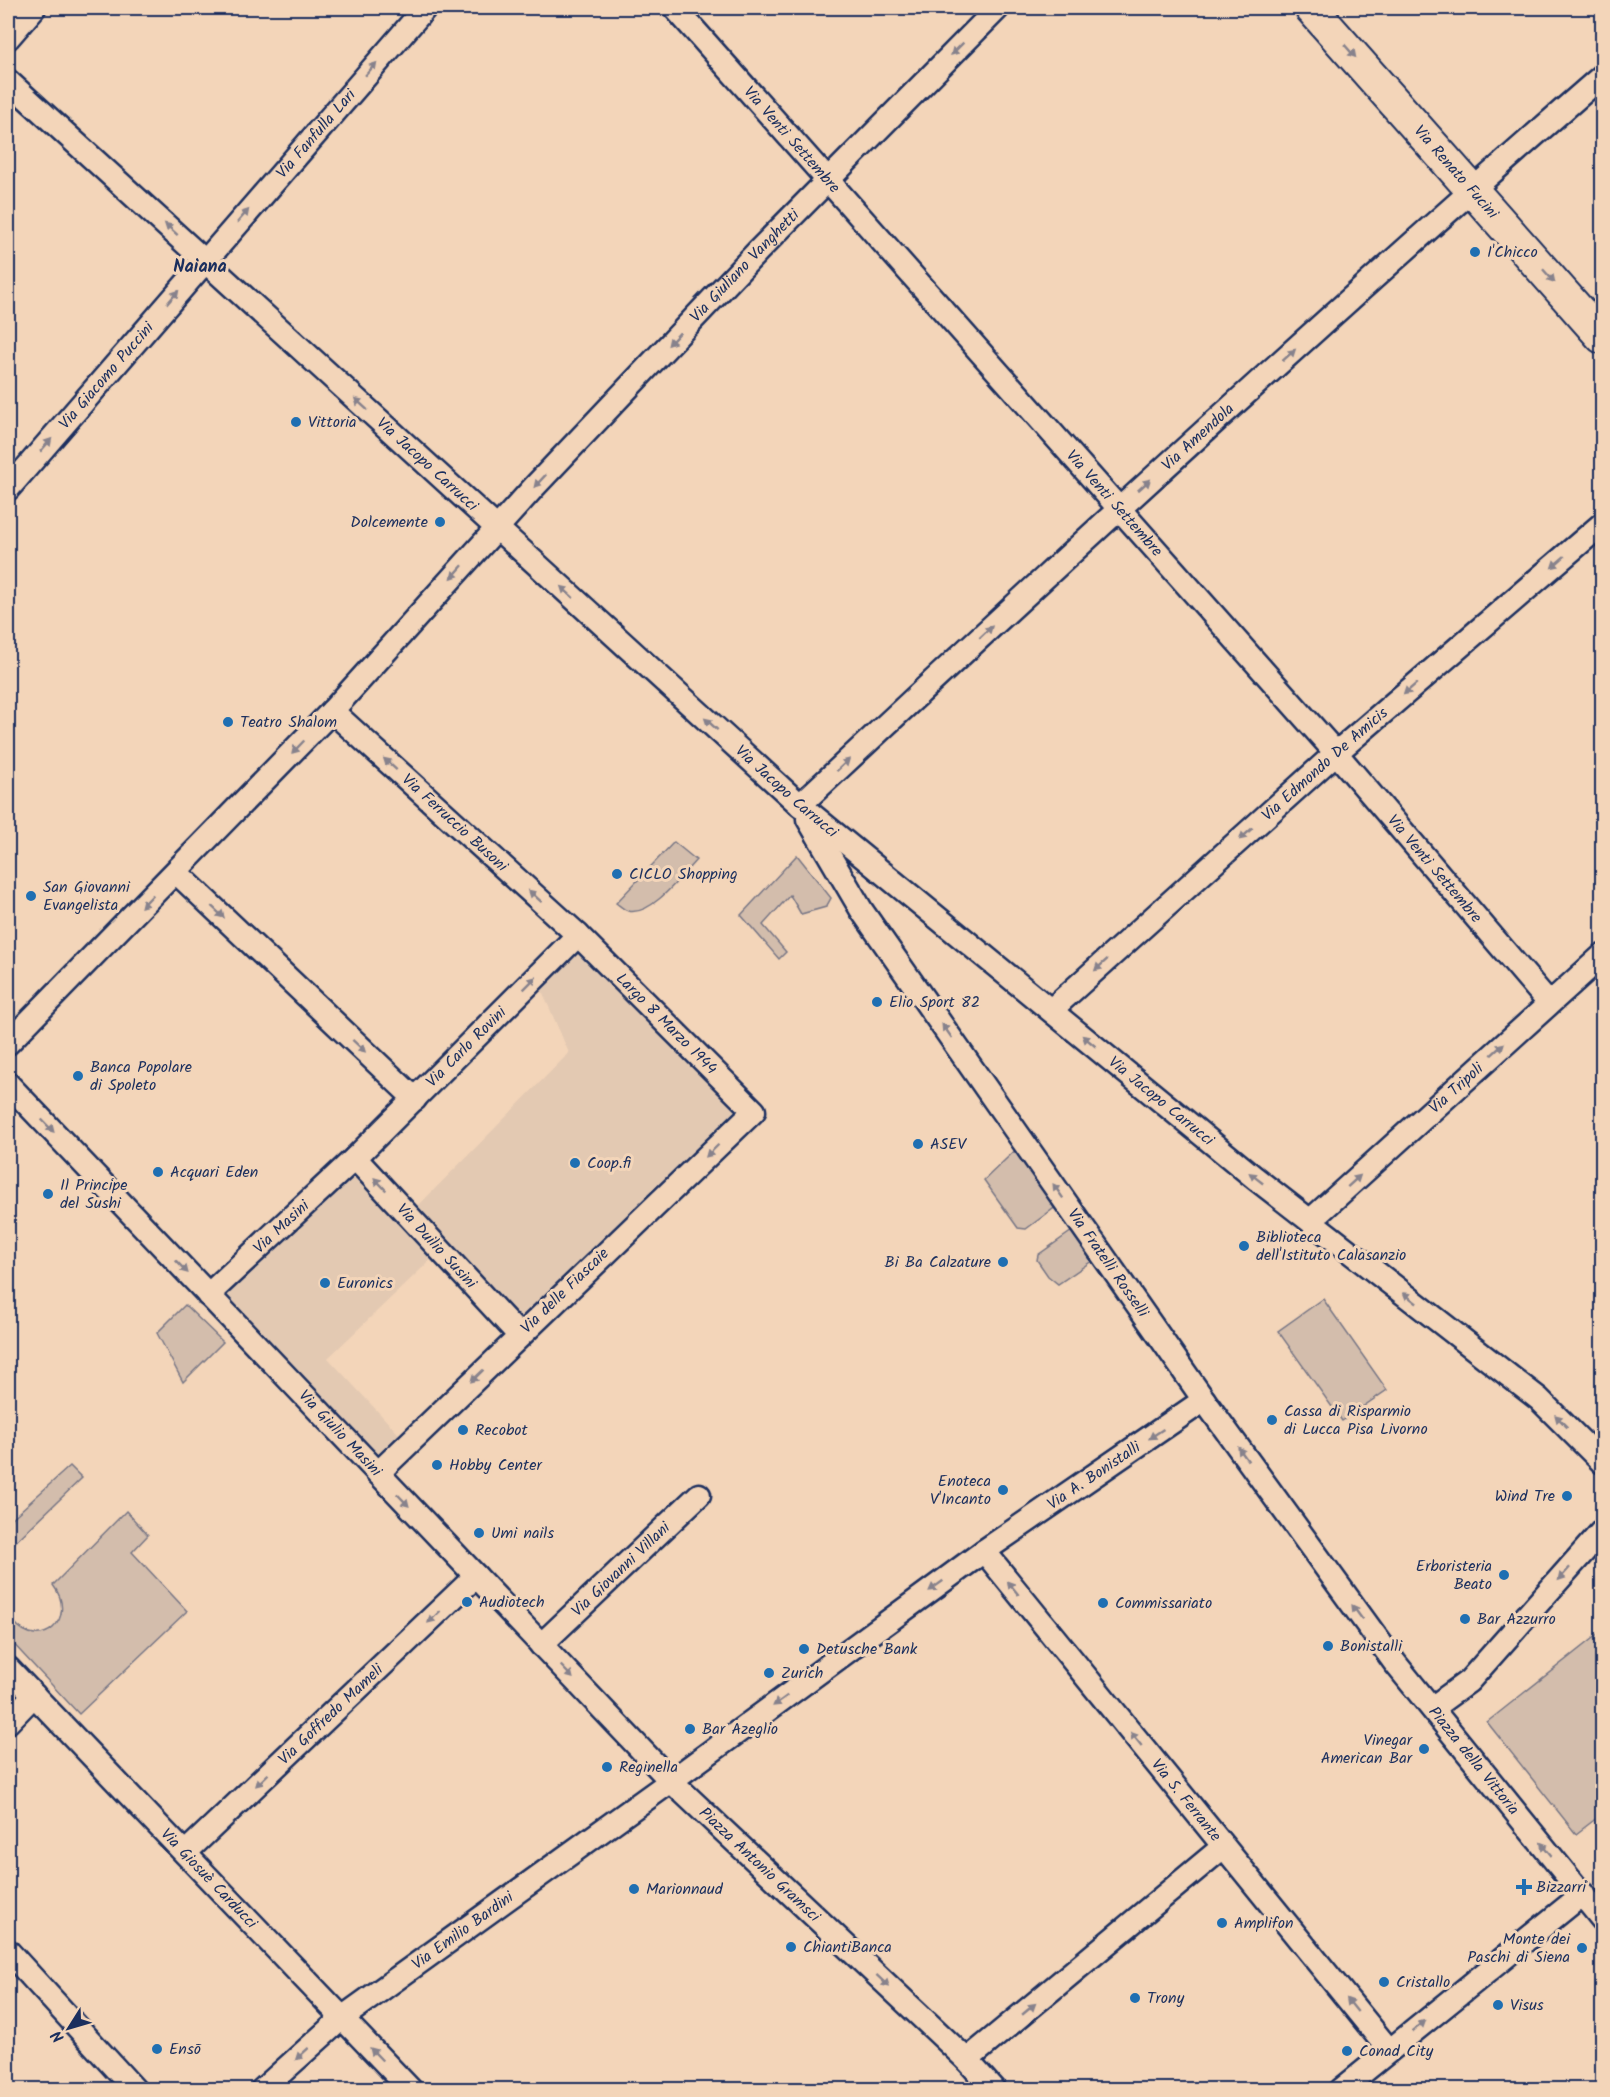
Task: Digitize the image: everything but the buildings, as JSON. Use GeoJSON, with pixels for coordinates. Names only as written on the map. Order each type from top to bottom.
{"type":"FeatureCollection","features":[{"type":"Feature","properties":{"kind":"main road","name":"Via Renato Fucini"},"geometry":{"type":"LineString","coordinates":[[1311,8],[1602,337]]}},
{"type":"Feature","properties":{"kind":"street"},"geometry":{"type":"LineString","coordinates":[[8,38],[34,8]]}},
{"type":"Feature","properties":{"kind":"street","name":"Via Fanfulla Lari"},"geometry":{"type":"LineString","coordinates":[[204,260],[425,8]]}},
{"type":"Feature","properties":{"kind":"street","name":"Via Venti Settembre"},"geometry":{"type":"LineString","coordinates":[[675,8],[1336,753],[1549,1003]]}},
{"type":"Feature","properties":{"kind":"street","name":"Via Giuliano Vanghetti"},"geometry":{"type":"LineString","coordinates":[[496,528],[829,179],[998,8]]}},
{"type":"Feature","properties":{"kind":"street","name":"Via Amendola"},"geometry":{"type":"LineString","coordinates":[[801,805],[1118,508],[1602,76]]}},
{"type":"Feature","properties":{"kind":"street","name":"Via Jacopo Carrucci"},"geometry":{"type":"LineString","coordinates":[[8,81],[801,805],[1255,1178],[1539,1400],[1602,1462]]}},
{"type":"Feature","properties":{"kind":"street","name":"Via Giacomo Puccini"},"geometry":{"type":"LineString","coordinates":[[8,489],[204,260]]}},
{"type":"Feature","properties":{"kind":"street","name":"Via Edmondo De Amicis"},"geometry":{"type":"LineString","coordinates":[[1051,1010],[1336,753],[1602,524]]}},
{"type":"Feature","properties":{"kind":"street"},"geometry":{"type":"LineString","coordinates":[[8,1043],[332,711],[496,528]]}},
{"type":"Feature","properties":{"kind":"street","name":"Via Ferruccio Busoni"},"geometry":{"type":"LineString","coordinates":[[332,711],[578,935]]}},
{"type":"Feature","properties":{"kind":"street","name":"Via Fratelli Rosselli"},"geometry":{"type":"LineString","coordinates":[[801,805],[862,911],[1204,1400],[1395,1663],[1431,1708]]}},
{"type":"Feature","properties":{"kind":"street"},"geometry":{"type":"LineString","coordinates":[[176,872],[415,1099]]}},
{"type":"Feature","properties":{"kind":"street","name":"Via Carlo Rovini"},"geometry":{"type":"LineString","coordinates":[[355,1158],[578,935]]}},
{"type":"Feature","properties":{"kind":"street","name":"Largo 8 Marzo 1944"},"geometry":{"type":"LineString","coordinates":[[578,935],[754,1111]]}},
{"type":"Feature","properties":{"kind":"street","name":"Via Tripoli"},"geometry":{"type":"LineString","coordinates":[[1311,1220],[1602,956]]}},
{"type":"Feature","properties":{"kind":"street","name":"Via Giulio Masini"},"geometry":{"type":"LineString","coordinates":[[8,1084],[671,1781]]}},
{"type":"Feature","properties":{"kind":"street","name":"Via delle Fiascaie"},"geometry":{"type":"LineString","coordinates":[[378,1473],[754,1111]]}},
{"type":"Feature","properties":{"kind":"street","name":"Via Masini"},"geometry":{"type":"LineString","coordinates":[[208,1294],[355,1158]]}},
{"type":"Feature","properties":{"kind":"street","name":"Via Duilio Susini"},"geometry":{"type":"LineString","coordinates":[[355,1158],[519,1335]]}},
{"type":"Feature","properties":{"kind":"street","name":"Via A. Bonistalli"},"geometry":{"type":"LineString","coordinates":[[984,1551],[1204,1400]]}},
{"type":"Feature","properties":{"kind":"street","name":"Via Giovanni Villani"},"geometry":{"type":"LineString","coordinates":[[541,1644],[699,1495]]}},
{"type":"Feature","properties":{"kind":"street","name":"Piazza della Vittoria"},"geometry":{"type":"LineString","coordinates":[[1602,1533],[1468,1681],[1431,1708],[1602,1919]]}},
{"type":"Feature","properties":{"kind":"street"},"geometry":{"type":"LineString","coordinates":[[671,1781],[984,1551]]}},
{"type":"Feature","properties":{"kind":"street","name":"Via S. Ferrante"},"geometry":{"type":"LineString","coordinates":[[984,1551],[1389,2050]]}},
{"type":"Feature","properties":{"kind":"street","name":"Via Goffredo Mameli"},"geometry":{"type":"LineString","coordinates":[[185,1853],[476,1576]]}},
{"type":"Feature","properties":{"kind":"street"},"geometry":{"type":"LineString","coordinates":[[8,1722],[18,1686]]}},
{"type":"Feature","properties":{"kind":"street","name":"Via Giosuè Carducci"},"geometry":{"type":"LineString","coordinates":[[18,1686],[185,1853],[411,2090]]}},
{"type":"Feature","properties":{"kind":"street","name":"Via Emilio Bardini"},"geometry":{"type":"LineString","coordinates":[[262,2090],[342,2018],[671,1781]]}},
{"type":"Feature","properties":{"kind":"street","name":"Piazza Antonio Gramsci"},"geometry":{"type":"LineString","coordinates":[[671,1781],[967,2060],[994,2090]]}},
{"type":"Feature","properties":{"kind":"street"},"geometry":{"type":"LineString","coordinates":[[967,2060],[1224,1847]]}},
{"type":"Feature","properties":{"kind":"street"},"geometry":{"type":"LineString","coordinates":[[1341,2090],[1583,1894]]}},
{"type":"Feature","properties":{"kind":"street"},"geometry":{"type":"LineString","coordinates":[[8,1952],[135,2090]]}},
{"type":"Feature","properties":{"kind":"shaded area"},"geometry":{"type":"Polygon","coordinates":[[[674,842],[696,860],[674,884],[656,901],[637,911],[626,910],[616,903],[674,842]]]}},
{"type":"Feature","properties":{"kind":"shaded area"},"geometry":{"type":"Polygon","coordinates":[[[797,855],[831,898],[826,907],[801,914],[790,895],[763,925],[786,952],[779,959],[741,915],[797,855]]]}},
{"type":"Feature","properties":{"kind":"shaded area"},"geometry":{"type":"Polygon","coordinates":[[[578,935],[754,1111],[519,1335],[441,1250],[328,1358],[408,1444],[378,1473],[208,1295],[355,1158],[410,1214],[569,1053],[536,977],[578,935]]]}},
{"type":"Feature","properties":{"kind":"shaded area"},"geometry":{"type":"Polygon","coordinates":[[[1024,1142],[1065,1200],[1026,1229],[1018,1228],[984,1180],[1024,1142]]]}},
{"type":"Feature","properties":{"kind":"shaded area"},"geometry":{"type":"Polygon","coordinates":[[[1082,1224],[1102,1254],[1058,1284],[1048,1276],[1037,1260],[1038,1255],[1082,1224]]]}},
{"type":"Feature","properties":{"kind":"shaded area"},"geometry":{"type":"Polygon","coordinates":[[[1323,1299],[1387,1390],[1342,1421],[1278,1331],[1323,1299]]]}},
{"type":"Feature","properties":{"kind":"shaded area"},"geometry":{"type":"Polygon","coordinates":[[[185,1305],[223,1342],[183,1382],[157,1333],[185,1305]]]}},
{"type":"Feature","properties":{"kind":"shaded area"},"geometry":{"type":"Polygon","coordinates":[[[70,1466],[82,1478],[8,1549],[8,1522],[70,1466]]]}},
{"type":"Feature","properties":{"kind":"shaded area"},"geometry":{"type":"Polygon","coordinates":[[[126,1511],[148,1535],[132,1552],[187,1611],[79,1714],[8,1638],[8,1628],[14,1622],[24,1631],[35,1634],[45,1633],[53,1628],[59,1620],[62,1609],[60,1598],[53,1585],[126,1511]]]}},
{"type":"Feature","properties":{"kind":"shaded area"},"geometry":{"type":"Polygon","coordinates":[[[1602,1631],[1602,1814],[1576,1834],[1487,1722],[1602,1631]]]}},
{"type":"Feature","properties":{"kind":"place","name":"I'Chicco"},"geometry":{"type":"Point","coordinates":[1475,252]}},
{"type":"Feature","properties":{"kind":"place","name":"Vittoria"},"geometry":{"type":"Point","coordinates":[296,422]}},
{"type":"Feature","properties":{"kind":"place","name":"Dolcemente"},"geometry":{"type":"Point","coordinates":[440,522]}},
{"type":"Feature","properties":{"kind":"place","name":"Teatro Shalom"},"geometry":{"type":"Point","coordinates":[228,722]}},
{"type":"Feature","properties":{"kind":"place","name":"CICLO Shopping"},"geometry":{"type":"Point","coordinates":[617,874]}},
{"type":"Feature","properties":{"kind":"place","name":"San Giovanni Evangelista"},"geometry":{"type":"Point","coordinates":[31,896]}},
{"type":"Feature","properties":{"kind":"place","name":"Elio Sport 82"},"geometry":{"type":"Point","coordinates":[877,1002]}},
{"type":"Feature","properties":{"kind":"place","name":"Banca Popolare di Spoleto"},"geometry":{"type":"Point","coordinates":[78,1076]}},
{"type":"Feature","properties":{"kind":"place","name":"ASEV"},"geometry":{"type":"Point","coordinates":[918,1144]}},
{"type":"Feature","properties":{"kind":"place","name":"Coop.fi"},"geometry":{"type":"Point","coordinates":[575,1163]}},
{"type":"Feature","properties":{"kind":"place","name":"Acquari Eden"},"geometry":{"type":"Point","coordinates":[158,1172]}},
{"type":"Feature","properties":{"kind":"place","name":"Il Principe del Sushi"},"geometry":{"type":"Point","coordinates":[48,1194]}},
{"type":"Feature","properties":{"kind":"place","name":"Biblioteca dell'Istituto Calasanzio"},"geometry":{"type":"Point","coordinates":[1244,1246]}},
{"type":"Feature","properties":{"kind":"place","name":"Bi Ba Calzature"},"geometry":{"type":"Point","coordinates":[1003,1262]}},
{"type":"Feature","properties":{"kind":"place","name":"Euronics"},"geometry":{"type":"Point","coordinates":[325,1283]}},
{"type":"Feature","properties":{"kind":"place","name":"Cassa di Risparmio di Lucca Pisa Livorno"},"geometry":{"type":"Point","coordinates":[1272,1420]}},
{"type":"Feature","properties":{"kind":"place","name":"Recobot"},"geometry":{"type":"Point","coordinates":[463,1430]}},
{"type":"Feature","properties":{"kind":"place","name":"Hobby Center"},"geometry":{"type":"Point","coordinates":[437,1465]}},
{"type":"Feature","properties":{"kind":"place","name":"Enoteca V'Incanto"},"geometry":{"type":"Point","coordinates":[1003,1490]}},
{"type":"Feature","properties":{"kind":"place","name":"Wind Tre"},"geometry":{"type":"Point","coordinates":[1567,1496]}},
{"type":"Feature","properties":{"kind":"place","name":"Umi nails"},"geometry":{"type":"Point","coordinates":[479,1533]}},
{"type":"Feature","properties":{"kind":"place","name":"Erboristeria Beato"},"geometry":{"type":"Point","coordinates":[1504,1575]}},
{"type":"Feature","properties":{"kind":"place","name":"Audiotech"},"geometry":{"type":"Point","coordinates":[467,1602]}},
{"type":"Feature","properties":{"kind":"place","name":"Commissariato"},"geometry":{"type":"Point","coordinates":[1103,1603]}},
{"type":"Feature","properties":{"kind":"place","name":"Bar Azzurro"},"geometry":{"type":"Point","coordinates":[1465,1619]}},
{"type":"Feature","properties":{"kind":"place","name":"Bonistalli"},"geometry":{"type":"Point","coordinates":[1328,1646]}},
{"type":"Feature","properties":{"kind":"place","name":"Detusche Bank"},"geometry":{"type":"Point","coordinates":[804,1649]}},
{"type":"Feature","properties":{"kind":"place","name":"Zurich"},"geometry":{"type":"Point","coordinates":[769,1673]}},
{"type":"Feature","properties":{"kind":"place","name":"Bar Azeglio"},"geometry":{"type":"Point","coordinates":[690,1729]}},
{"type":"Feature","properties":{"kind":"place","name":"Vinegar American Bar"},"geometry":{"type":"Point","coordinates":[1424,1749]}},
{"type":"Feature","properties":{"kind":"place","name":"Reginella"},"geometry":{"type":"Point","coordinates":[607,1767]}},
{"type":"Feature","properties":{"kind":"place","name":"Bizzarri"},"geometry":{"type":"Point","coordinates":[1524,1887]}},
{"type":"Feature","properties":{"kind":"place","name":"Marionnaud"},"geometry":{"type":"Point","coordinates":[634,1889]}},
{"type":"Feature","properties":{"kind":"place","name":"Amplifon"},"geometry":{"type":"Point","coordinates":[1222,1923]}},
{"type":"Feature","properties":{"kind":"place","name":"ChiantiBanca"},"geometry":{"type":"Point","coordinates":[791,1947]}},
{"type":"Feature","properties":{"kind":"place","name":"Monte dei Paschi di Siena"},"geometry":{"type":"Point","coordinates":[1582,1948]}},
{"type":"Feature","properties":{"kind":"place","name":"Cristallo"},"geometry":{"type":"Point","coordinates":[1384,1982]}},
{"type":"Feature","properties":{"kind":"place","name":"Trony"},"geometry":{"type":"Point","coordinates":[1135,1998]}},
{"type":"Feature","properties":{"kind":"place","name":"Visus"},"geometry":{"type":"Point","coordinates":[1498,2005]}},
{"type":"Feature","properties":{"kind":"place","name":"Ensō"},"geometry":{"type":"Point","coordinates":[157,2049]}},
{"type":"Feature","properties":{"kind":"place","name":"Conad City"},"geometry":{"type":"Point","coordinates":[1347,2051]}},
{"type":"Feature","properties":{"kind":"district","name":"Naiana"},"geometry":{"type":"Point","coordinates":[200,267]}}]}
